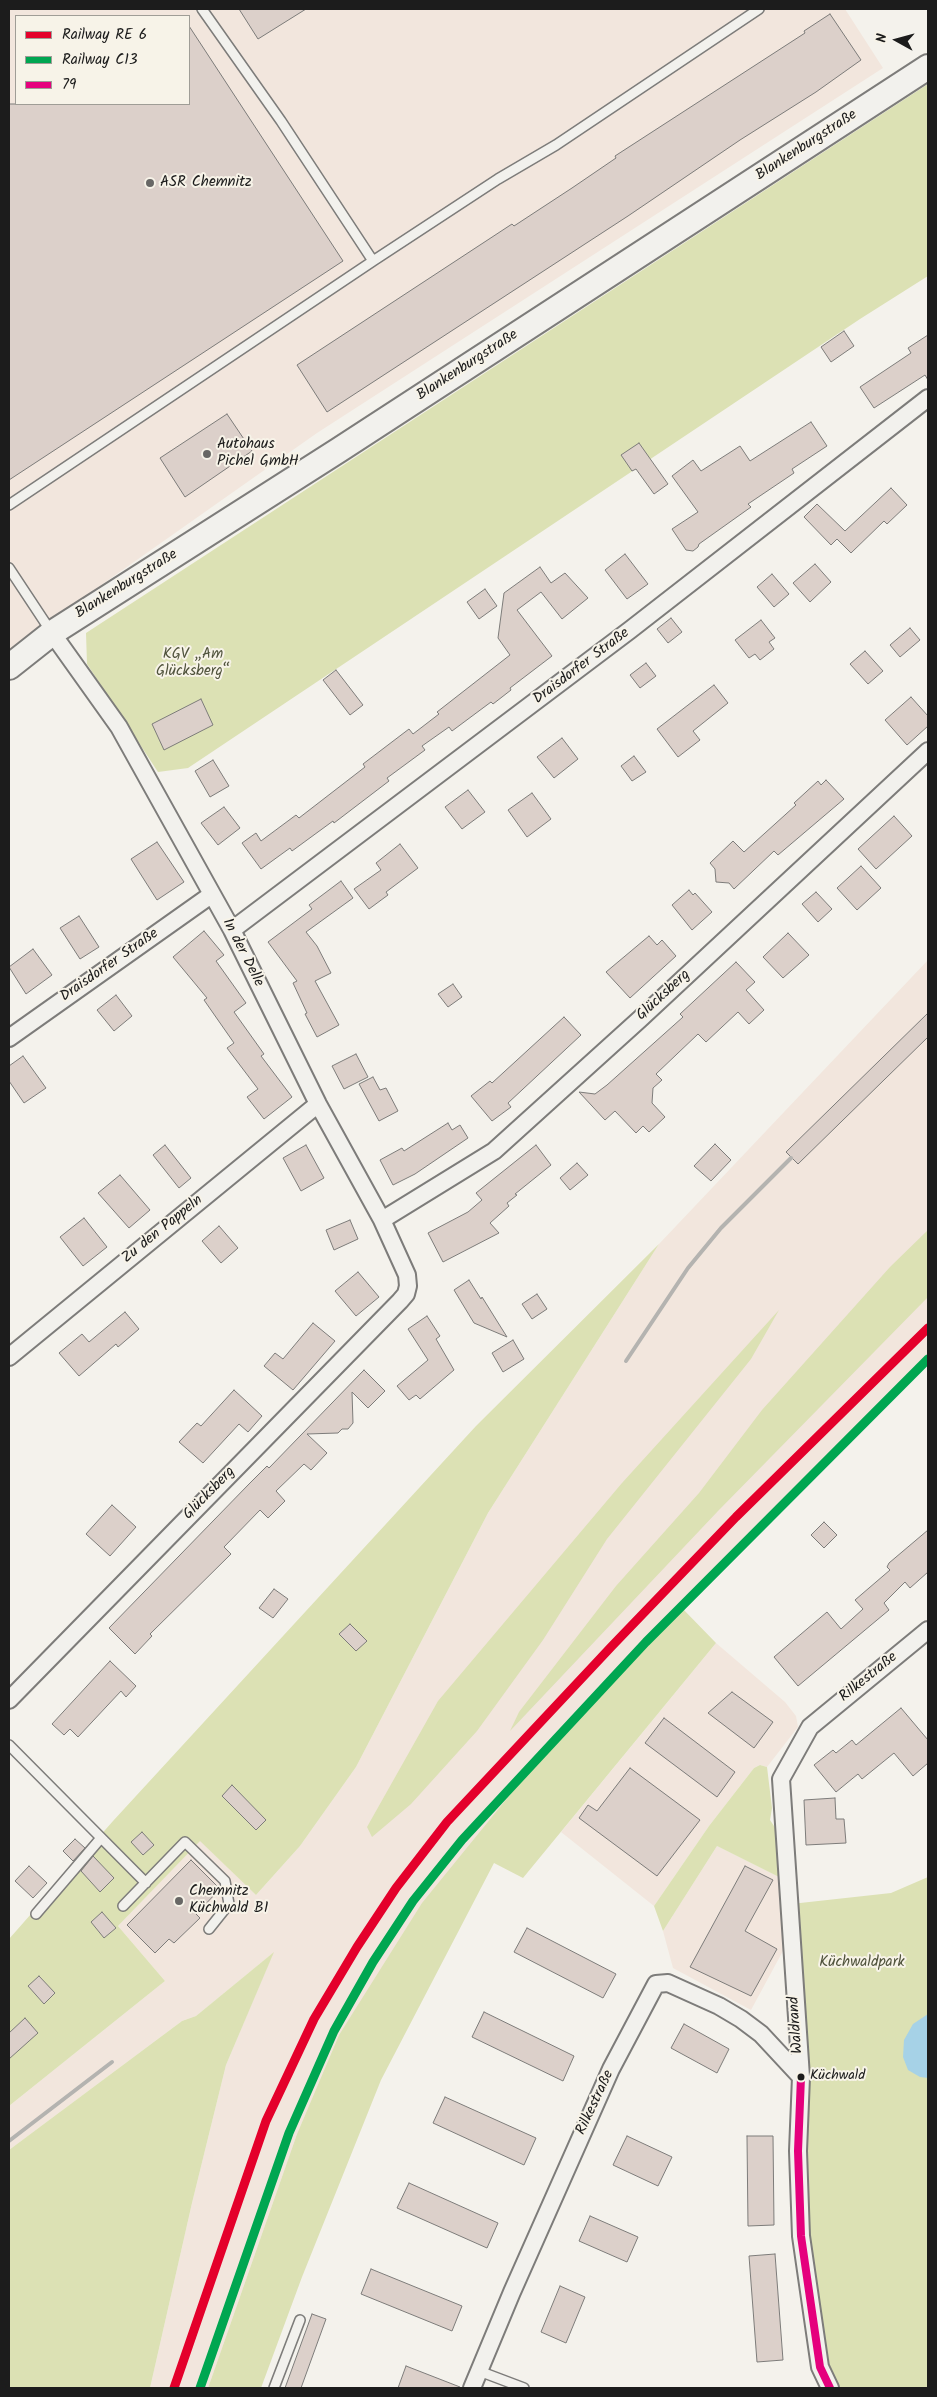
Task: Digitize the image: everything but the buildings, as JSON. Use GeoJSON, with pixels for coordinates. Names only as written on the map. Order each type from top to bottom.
{"type":"FeatureCollection","features":[{"type":"Feature","properties":{"kind":"main road","name":"Blankenburgstraße"},"geometry":{"type":"LineString","coordinates":[[9,667],[52,633],[339,450],[928,67]]}},
{"type":"Feature","properties":{"kind":"street","name":"Draisdorfer Straße"},"geometry":{"type":"LineString","coordinates":[[232,930],[630,630],[928,398]]}},
{"type":"Feature","properties":{"kind":"street","name":"In der Delle"},"geometry":{"type":"LineString","coordinates":[[52,633],[120,727],[232,930],[318,1104],[382,1220],[407,1275],[408,1286]]}},
{"type":"Feature","properties":{"kind":"street","name":"Glücksberg"},"geometry":{"type":"LineString","coordinates":[[382,1220],[494,1151],[640,1019],[928,751]]}},
{"type":"Feature","properties":{"kind":"street","name":"Draisdorfer Straße"},"geometry":{"type":"LineString","coordinates":[[9,1038],[212,895]]}},
{"type":"Feature","properties":{"kind":"street","name":"Zu den Pappeln"},"geometry":{"type":"LineString","coordinates":[[9,1357],[318,1104]]}},
{"type":"Feature","properties":{"kind":"street","name":"Glücksberg"},"geometry":{"type":"LineString","coordinates":[[9,1700],[400,1301],[406,1294],[408,1286]]}},
{"type":"Feature","properties":{"kind":"street","name":"Rilkestraße"},"geometry":{"type":"LineString","coordinates":[[810,1727],[928,1630]]}},
{"type":"Feature","properties":{"kind":"street","name":"Waldrand"},"geometry":{"type":"LineString","coordinates":[[810,1727],[781,1779],[801,2077],[798,2152],[801,2236],[820,2367],[830,2388]]}},
{"type":"Feature","properties":{"kind":"street","name":"Rilkestraße"},"geometry":{"type":"LineString","coordinates":[[472,2388],[512,2292],[608,2076],[656,1984],[668,1983],[719,2006],[741,2019],[761,2034],[801,2077]]}},
{"type":"Feature","properties":{"kind":"lane"},"geometry":{"type":"LineString","coordinates":[[202,9],[281,121],[373,261]]}},
{"type":"Feature","properties":{"kind":"lane"},"geometry":{"type":"LineString","coordinates":[[9,505],[373,261],[498,179],[556,145],[759,9]]}},
{"type":"Feature","properties":{"kind":"lane"},"geometry":{"type":"LineString","coordinates":[[9,568],[52,633]]}},
{"type":"Feature","properties":{"kind":"lane"},"geometry":{"type":"LineString","coordinates":[[9,1745],[146,1883]]}},
{"type":"Feature","properties":{"kind":"lane"},"geometry":{"type":"LineString","coordinates":[[36,1914],[101,1838]]}},
{"type":"Feature","properties":{"kind":"lane"},"geometry":{"type":"LineString","coordinates":[[123,1906],[185,1842],[225,1881],[229,1904],[209,1929]]}},
{"type":"Feature","properties":{"kind":"lane"},"geometry":{"type":"LineString","coordinates":[[274,2388],[300,2320]]}},
{"type":"Feature","properties":{"kind":"lane"},"geometry":{"type":"LineString","coordinates":[[479,2371],[524,2388]]}},
{"type":"Feature","properties":{"kind":"shaded area"},"geometry":{"type":"Polygon","coordinates":[[[9,9],[845,9],[883,68],[317,433],[9,650],[9,9]]]}},
{"type":"Feature","properties":{"kind":"shaded area"},"geometry":{"type":"Polygon","coordinates":[[[928,960],[928,1359],[752,1531],[522,1780],[474,1842],[339,2035],[297,2134],[208,2388],[150,2388],[226,2065],[273,1953],[196,2016],[182,2021],[9,2150],[9,2106],[165,1981],[118,1926],[200,1840],[256,1895],[300,1846],[356,1767],[488,1513],[659,1244],[928,960]]]}},
{"type":"Feature","properties":{"kind":"shaded area"},"geometry":{"type":"Polygon","coordinates":[[[716,1643],[785,1702],[796,1716],[798,1727],[767,1767],[760,1765],[754,1768],[709,1826],[654,1906],[561,1832],[716,1643]]]}},
{"type":"Feature","properties":{"kind":"shaded area"},"geometry":{"type":"Polygon","coordinates":[[[717,1846],[781,1878],[784,1949],[751,2010],[673,1968],[663,1931],[717,1846]]]}},
{"type":"Feature","properties":{"kind":"green space","name":"KGV „Am Glücksberg“"},"geometry":{"type":"Polygon","coordinates":[[[928,84],[928,276],[860,319],[188,768],[158,772],[87,664],[86,633],[928,84]]]}},
{"type":"Feature","properties":{"kind":"green space"},"geometry":{"type":"Polygon","coordinates":[[[928,1230],[928,1297],[718,1511],[510,1731],[519,1712],[616,1586],[699,1493],[762,1410],[890,1267],[928,1230]]]}},
{"type":"Feature","properties":{"kind":"green space"},"geometry":{"type":"Polygon","coordinates":[[[659,1244],[488,1513],[356,1767],[300,1846],[256,1895],[200,1841],[118,1926],[165,1981],[9,2106],[9,1939],[113,1821],[476,1426],[659,1244]]]}},
{"type":"Feature","properties":{"kind":"green space"},"geometry":{"type":"Polygon","coordinates":[[[779,1310],[751,1359],[607,1539],[543,1640],[477,1731],[411,1804],[372,1837],[367,1827],[438,1701],[622,1483],[779,1310]]]}},
{"type":"Feature","properties":{"kind":"green space"},"geometry":{"type":"Polygon","coordinates":[[[682,1608],[716,1643],[523,1878],[494,1863],[381,2080],[302,2277],[261,2388],[208,2388],[297,2134],[339,2035],[422,1903],[522,1780],[682,1608]]]}},
{"type":"Feature","properties":{"kind":"green space"},"geometry":{"type":"Polygon","coordinates":[[[760,1765],[767,1767],[772,1808],[770,1820],[776,1829],[781,1878],[717,1846],[663,1931],[654,1906],[709,1826],[754,1768],[760,1765]]]}},
{"type":"Feature","properties":{"kind":"green space","name":"Küchwaldpark"},"geometry":{"type":"Polygon","coordinates":[[[928,1877],[928,2388],[838,2388],[827,2362],[806,2233],[791,1904],[891,1893],[928,1877]]]}},
{"type":"Feature","properties":{"kind":"green space"},"geometry":{"type":"Polygon","coordinates":[[[274,1952],[226,2065],[150,2388],[9,2388],[9,2150],[182,2021],[196,2016],[274,1952]]]}},
{"type":"Feature","properties":{"kind":"water"},"geometry":{"type":"Polygon","coordinates":[[[928,2014],[928,2078],[920,2077],[908,2070],[903,2057],[904,2040],[913,2024],[928,2014]]]}},
{"type":"Feature","properties":{"kind":"railway"},"geometry":{"type":"LineString","coordinates":[[626,1361],[688,1268],[721,1228],[791,1158]]}},
{"type":"Feature","properties":{"kind":"railway"},"geometry":{"type":"LineString","coordinates":[[9,2141],[112,2062]]}},
{"type":"Feature","properties":{"kind":"transit line"},"geometry":{"type":"LineString","coordinates":[[174,2388],[266,2121],[314,2019],[357,1947],[396,1888],[447,1822],[611,1647],[736,1517],[928,1328]]}},
{"type":"Feature","properties":{"kind":"transit line","name":"79"},"geometry":{"type":"LineString","coordinates":[[801,2077],[798,2151],[801,2236],[820,2367],[830,2388]]}},
{"type":"Feature","properties":{"kind":"rail line","name":"C13"},"geometry":{"type":"LineString","coordinates":[[200,2388],[289,2133],[334,2031],[373,1962],[413,1901],[462,1840],[646,1642],[928,1359]]}},
{"type":"Feature","properties":{"kind":"place","name":"ASR Chemnitz"},"geometry":{"type":"Point","coordinates":[150,183]}},
{"type":"Feature","properties":{"kind":"place","name":"Autohaus Pichel GmbH"},"geometry":{"type":"Point","coordinates":[207,454]}},
{"type":"Feature","properties":{"kind":"place","name":"Chemnitz Küchwald B1"},"geometry":{"type":"Point","coordinates":[179,1901]}},
{"type":"Feature","properties":{"kind":"place","name":"Küchwald"},"geometry":{"type":"Point","coordinates":[801,2077]}}]}
